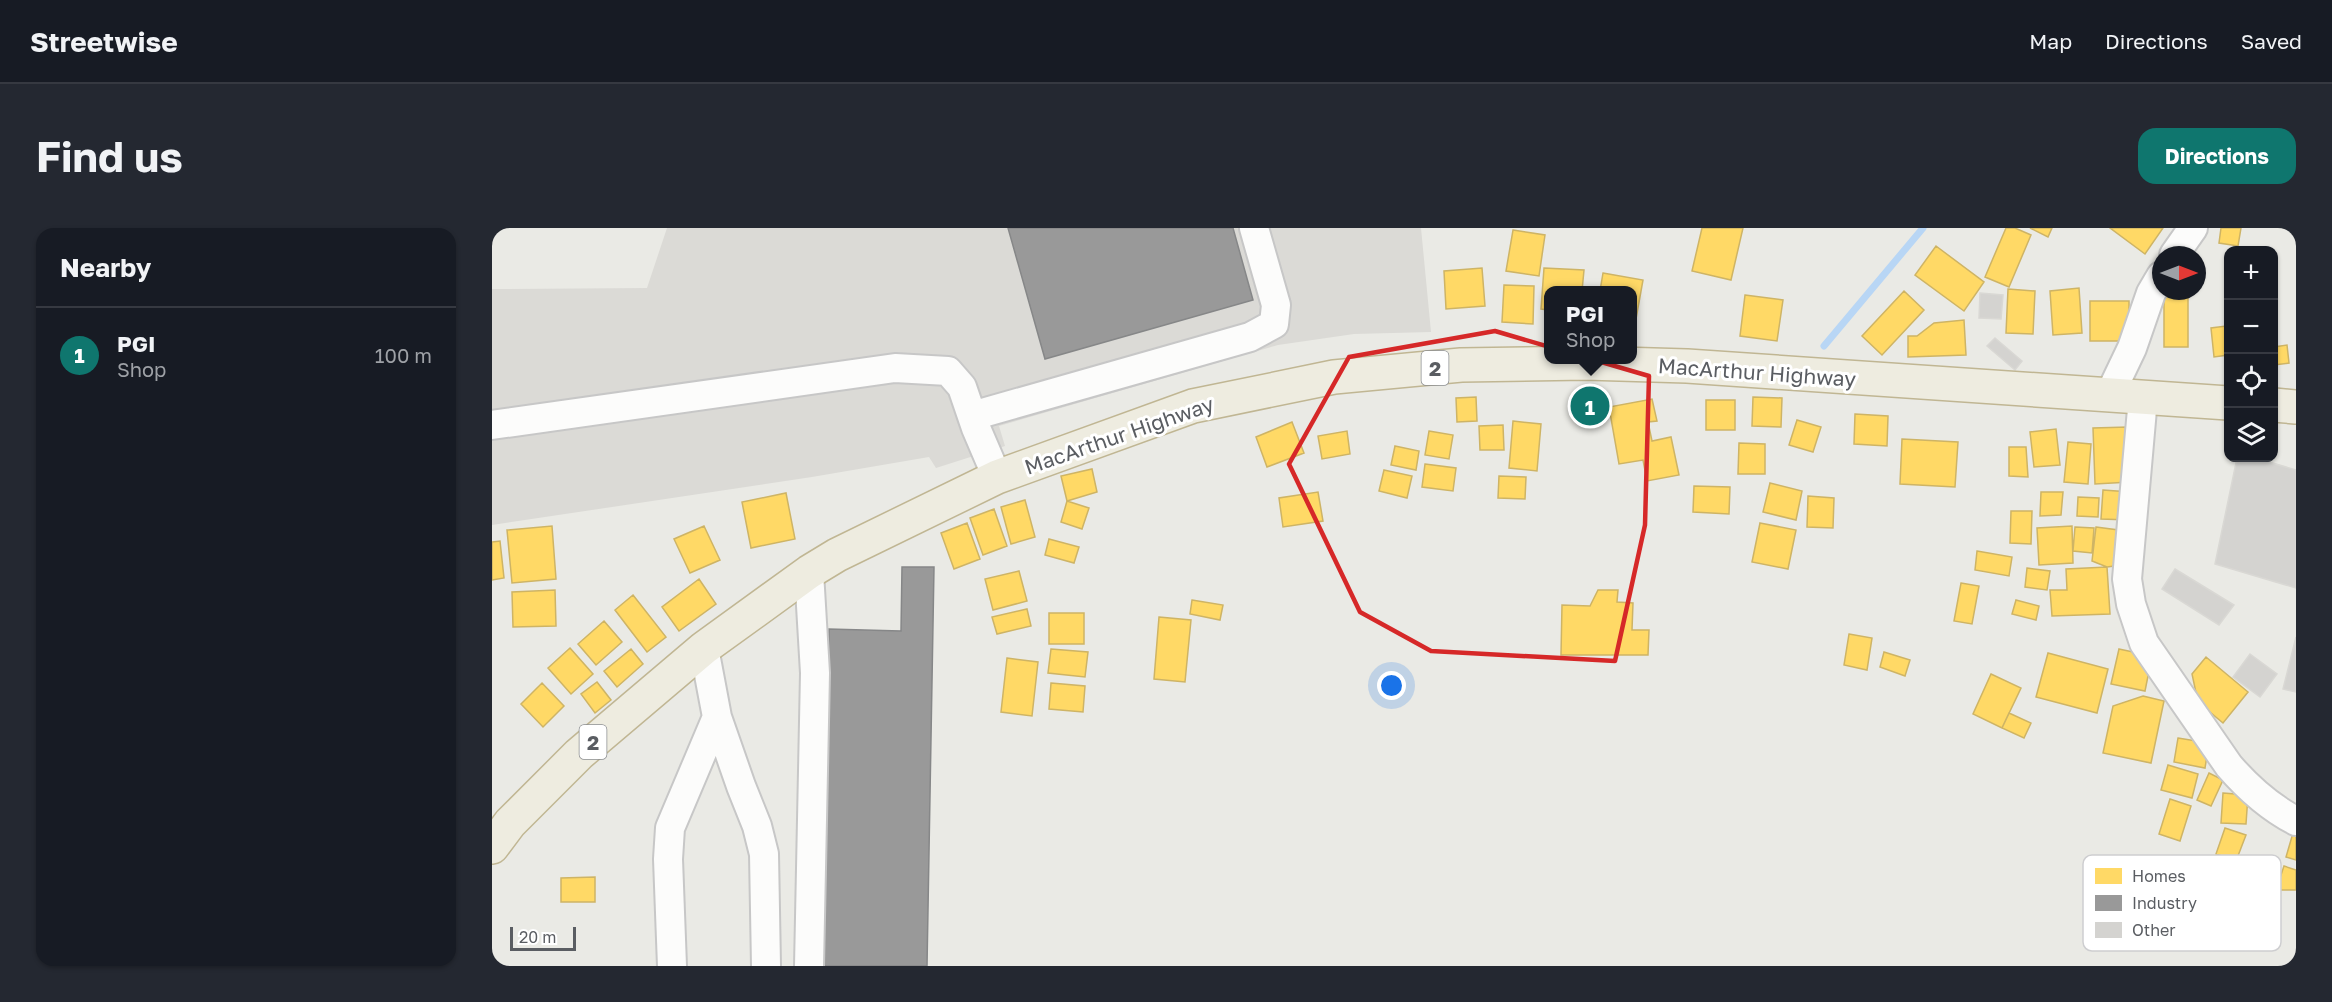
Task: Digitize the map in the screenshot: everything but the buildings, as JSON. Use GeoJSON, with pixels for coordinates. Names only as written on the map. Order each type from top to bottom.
{"type":"FeatureCollection","features":[{"type":"Feature","properties":{"kind":"highway","name":"MacArthur Highway"},"geometry":{"type":"LineString","coordinates":[[492,847],[510,823],[579,754],[704,648],[809,572],[967,490],[1193,406],[1334,377],[1461,365],[1544,364]]}},
{"type":"Feature","properties":{"kind":"highway","name":"MacArthur Highway"},"geometry":{"type":"LineString","coordinates":[[1620,364],[1687,366],[2224,403]]}},
{"type":"Feature","properties":{"kind":"highway"},"geometry":{"type":"LineString","coordinates":[[2278,405],[2296,407]]}},
{"type":"Feature","properties":{"kind":"street"},"geometry":{"type":"LineString","coordinates":[[972,416],[1250,337],[1274,324],[1276,305],[1254,228]]}},
{"type":"Feature","properties":{"kind":"street"},"geometry":{"type":"LineString","coordinates":[[2180,246],[2193,228]]}},
{"type":"Feature","properties":{"kind":"street"},"geometry":{"type":"LineString","coordinates":[[2110,394],[2132,348],[2152,291]]}},
{"type":"Feature","properties":{"kind":"street"},"geometry":{"type":"LineString","coordinates":[[492,425],[895,368],[948,371],[962,387],[997,477]]}},
{"type":"Feature","properties":{"kind":"street"},"geometry":{"type":"LineString","coordinates":[[2143,398],[2127,579],[2131,604],[2144,643],[2229,766],[2261,800],[2296,821]]}},
{"type":"Feature","properties":{"kind":"street"},"geometry":{"type":"LineString","coordinates":[[809,572],[815,673],[809,966]]}},
{"type":"Feature","properties":{"kind":"street"},"geometry":{"type":"LineString","coordinates":[[704,648],[717,717],[741,786],[758,826],[764,854],[766,966]]}},
{"type":"Feature","properties":{"kind":"street"},"geometry":{"type":"LineString","coordinates":[[672,966],[668,859],[670,828],[717,717]]}},
{"type":"Feature","properties":{"kind":"highlighted area"},"geometry":{"type":"Polygon","coordinates":[[[1495,331],[1649,376],[1645,525],[1615,661],[1431,651],[1360,612],[1289,464],[1349,357],[1495,331]]]}},
{"type":"Feature","properties":{"kind":"shaded area"},"geometry":{"type":"Polygon","coordinates":[[[667,228],[1421,228],[1431,332],[1354,334],[1278,345],[999,426],[1005,446],[936,468],[929,457],[492,525],[492,289],[647,288],[667,228]]]}},
{"type":"Feature","properties":{"kind":"waterway"},"geometry":{"type":"LineString","coordinates":[[1824,346],[1923,228]]}},
{"type":"Feature","properties":{"kind":"place","name":"PGI"},"geometry":{"type":"Point","coordinates":[1590,406]}}]}
